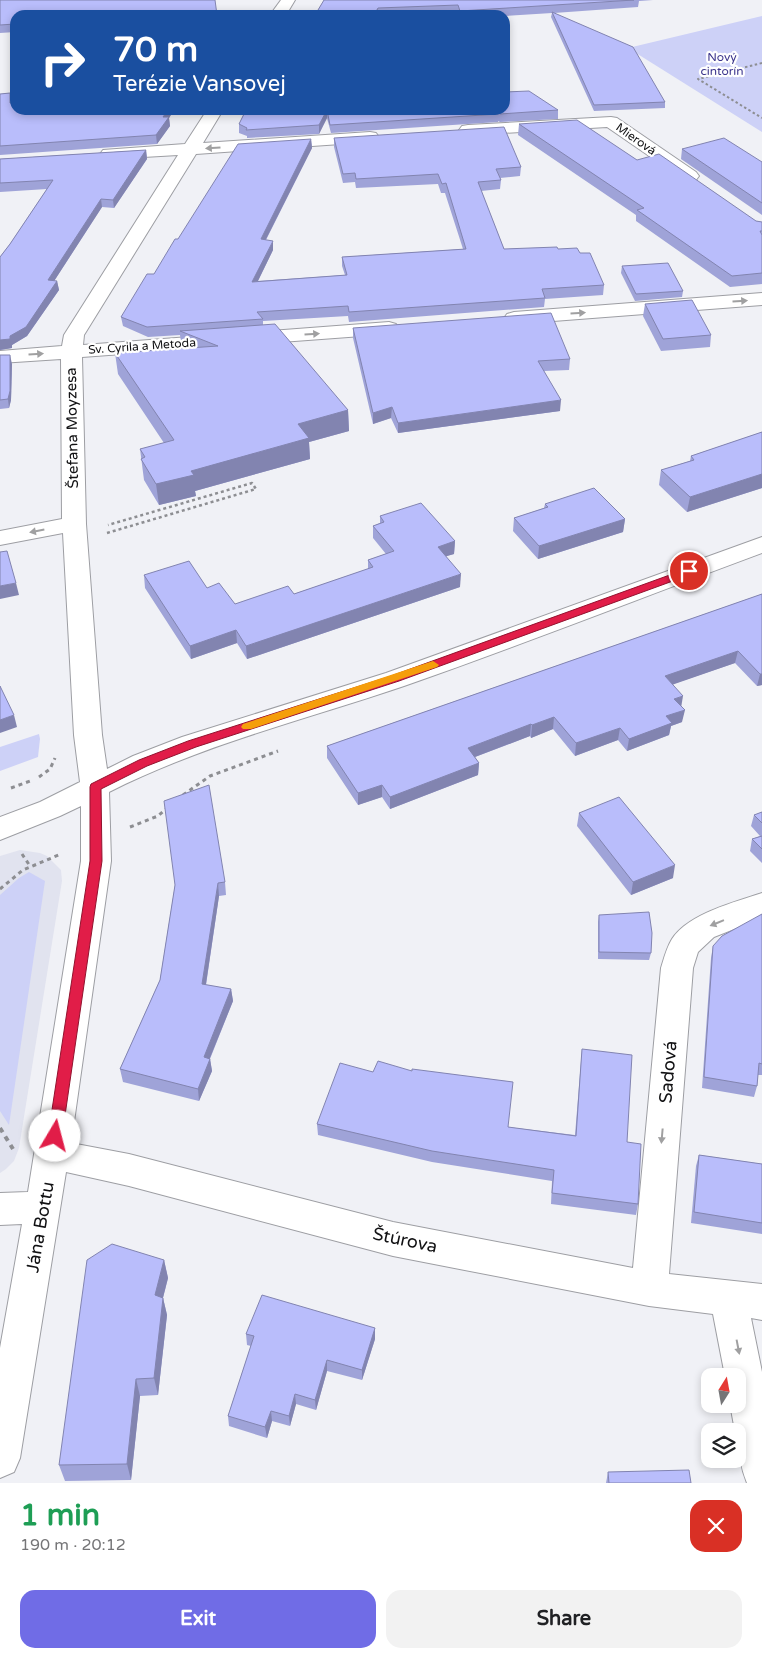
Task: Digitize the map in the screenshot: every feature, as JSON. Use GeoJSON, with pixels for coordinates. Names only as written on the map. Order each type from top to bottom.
{"type":"FeatureCollection","features":[{"type":"Feature","properties":{"kind":"street","name":"Štefana Moyzesa"},"geometry":{"type":"LineString","coordinates":[[95,787],[88,734],[74,524],[71,352],[74,335],[212,115]]}},
{"type":"Feature","properties":{"kind":"street","name":"Mierová"},"geometry":{"type":"LineString","coordinates":[[450,132],[611,122],[706,187]]}},
{"type":"Feature","properties":{"kind":"street"},"geometry":{"type":"LineString","coordinates":[[96,155],[382,136]]}},
{"type":"Feature","properties":{"kind":"street"},"geometry":{"type":"LineString","coordinates":[[494,320],[762,299]]}},
{"type":"Feature","properties":{"kind":"street","name":"Sv. Cyrila a Metoda"},"geometry":{"type":"LineString","coordinates":[[0,357],[405,326]]}},
{"type":"Feature","properties":{"kind":"street"},"geometry":{"type":"LineString","coordinates":[[0,538],[74,524]]}},
{"type":"Feature","properties":{"kind":"street"},"geometry":{"type":"LineString","coordinates":[[0,828],[50,809],[143,763],[192,744],[395,679],[762,545]]}},
{"type":"Feature","properties":{"kind":"street","name":"Jána Bottu"},"geometry":{"type":"LineString","coordinates":[[0,1458],[44,1207],[96,861],[95,787]]}},
{"type":"Feature","properties":{"kind":"street","name":"Sadová"},"geometry":{"type":"LineString","coordinates":[[649,1289],[677,968],[684,946],[702,928],[762,905]]}},
{"type":"Feature","properties":{"kind":"street","name":"Štúrova"},"geometry":{"type":"LineString","coordinates":[[52,1154],[129,1170],[393,1239],[649,1289],[746,1300]]}},
{"type":"Feature","properties":{"kind":"street"},"geometry":{"type":"LineString","coordinates":[[0,1209],[44,1207]]}},
{"type":"Feature","properties":{"kind":"street"},"geometry":{"type":"LineString","coordinates":[[746,1300],[762,1471]]}},
{"type":"Feature","properties":{"kind":"path"},"geometry":{"type":"LineString","coordinates":[[762,63],[698,79],[762,118]]}},
{"type":"Feature","properties":{"kind":"path"},"geometry":{"type":"LineString","coordinates":[[755,114],[762,112]]}},
{"type":"Feature","properties":{"kind":"path"},"geometry":{"type":"LineString","coordinates":[[103,526],[175,503],[252,483],[256,489],[104,534]]}},
{"type":"Feature","properties":{"kind":"path"},"geometry":{"type":"LineString","coordinates":[[6,791],[38,778],[50,768],[55,758],[55,751]]}},
{"type":"Feature","properties":{"kind":"path"},"geometry":{"type":"LineString","coordinates":[[181,796],[210,776]]}},
{"type":"Feature","properties":{"kind":"path"},"geometry":{"type":"LineString","coordinates":[[135,826],[158,816],[173,803]]}},
{"type":"Feature","properties":{"kind":"path"},"geometry":{"type":"LineString","coordinates":[[20,850],[30,866]]}},
{"type":"Feature","properties":{"kind":"path"},"geometry":{"type":"LineString","coordinates":[[0,888],[23,870],[50,858]]}},
{"type":"Feature","properties":{"kind":"shaded area"},"geometry":{"type":"Polygon","coordinates":[[[20,850],[47,856],[61,870],[62,881],[19,1148],[14,1161],[0,1173],[0,856],[20,850]]]}},
{"type":"Feature","properties":{"kind":"green space","name":"Nový cintorín"},"geometry":{"type":"Polygon","coordinates":[[[762,16],[762,132],[628,48],[762,16]]]}},
{"type":"Feature","properties":{"kind":"green space"},"geometry":{"type":"Polygon","coordinates":[[[39,734],[38,757],[0,771],[0,747],[39,734]]]}},
{"type":"Feature","properties":{"kind":"green space"},"geometry":{"type":"Polygon","coordinates":[[[29,872],[45,881],[9,1125],[0,1111],[0,895],[19,878],[29,872]]]}},
{"type":"Feature","properties":{"kind":"building"},"geometry":{"type":"Polygon","coordinates":[[[0,0],[215,0],[216,10],[10,10],[10,24],[0,25],[0,0]]]}},
{"type":"Feature","properties":{"kind":"building"},"geometry":{"type":"Polygon","coordinates":[[[324,0],[634,0],[476,10],[460,10],[458,5],[378,8],[377,10],[318,10],[324,0]]]}},
{"type":"Feature","properties":{"kind":"building"},"geometry":{"type":"Polygon","coordinates":[[[552,12],[633,47],[665,102],[594,105],[552,12]]]}},
{"type":"Feature","properties":{"kind":"building"},"geometry":{"type":"Polygon","coordinates":[[[529,91],[558,110],[510,113],[510,92],[529,91]]]}},
{"type":"Feature","properties":{"kind":"building"},"geometry":{"type":"Polygon","coordinates":[[[10,93],[10,115],[164,115],[163,117],[169,117],[156,135],[0,146],[0,94],[10,93]]]}},
{"type":"Feature","properties":{"kind":"building"},"geometry":{"type":"Polygon","coordinates":[[[244,115],[324,115],[319,125],[246,130],[247,128],[239,124],[244,115]]]}},
{"type":"Feature","properties":{"kind":"building"},"geometry":{"type":"Polygon","coordinates":[[[328,115],[483,115],[330,125],[328,115]]]}},
{"type":"Feature","properties":{"kind":"building"},"geometry":{"type":"Polygon","coordinates":[[[577,120],[637,160],[659,154],[756,221],[762,222],[762,231],[760,231],[762,235],[762,273],[732,276],[637,210],[644,208],[519,124],[577,120]]]}},
{"type":"Feature","properties":{"kind":"building"},"geometry":{"type":"Polygon","coordinates":[[[504,127],[521,167],[496,169],[501,180],[478,182],[504,249],[577,248],[580,253],[590,253],[604,285],[542,289],[545,298],[349,312],[348,306],[257,312],[263,319],[147,327],[121,317],[147,274],[154,274],[175,239],[178,239],[238,144],[311,139],[261,239],[273,241],[252,282],[347,275],[342,257],[466,249],[446,183],[442,184],[438,174],[356,179],[355,173],[343,174],[334,138],[504,127]]]}},
{"type":"Feature","properties":{"kind":"building"},"geometry":{"type":"Polygon","coordinates":[[[724,138],[762,162],[762,203],[682,149],[724,138]]]}},
{"type":"Feature","properties":{"kind":"building"},"geometry":{"type":"Polygon","coordinates":[[[146,150],[113,200],[101,199],[48,280],[57,281],[26,327],[10,336],[10,339],[0,340],[0,257],[53,180],[0,183],[0,159],[146,150]]]}},
{"type":"Feature","properties":{"kind":"building"},"geometry":{"type":"Polygon","coordinates":[[[668,263],[683,291],[636,294],[622,266],[668,263]]]}},
{"type":"Feature","properties":{"kind":"building"},"geometry":{"type":"Polygon","coordinates":[[[692,300],[711,335],[663,339],[645,304],[692,300]]]}},
{"type":"Feature","properties":{"kind":"building"},"geometry":{"type":"Polygon","coordinates":[[[551,313],[570,359],[538,361],[561,400],[398,423],[392,407],[373,413],[353,328],[551,313]]]}},
{"type":"Feature","properties":{"kind":"building"},"geometry":{"type":"Polygon","coordinates":[[[275,324],[348,410],[298,424],[309,438],[191,471],[194,475],[156,484],[141,459],[145,457],[140,449],[174,440],[115,353],[218,346],[180,331],[275,324]]]}},
{"type":"Feature","properties":{"kind":"building"},"geometry":{"type":"Polygon","coordinates":[[[0,355],[10,355],[10,391],[8,399],[0,400],[0,355]]]}},
{"type":"Feature","properties":{"kind":"building"},"geometry":{"type":"Polygon","coordinates":[[[762,432],[762,474],[690,497],[661,470],[694,460],[691,456],[762,432]]]}},
{"type":"Feature","properties":{"kind":"building"},"geometry":{"type":"Polygon","coordinates":[[[594,488],[625,519],[539,546],[514,518],[548,507],[545,504],[594,488]]]}},
{"type":"Feature","properties":{"kind":"building"},"geometry":{"type":"Polygon","coordinates":[[[421,503],[455,541],[438,547],[461,574],[246,646],[236,630],[190,646],[144,575],[189,561],[207,588],[219,583],[235,604],[288,586],[294,594],[373,567],[368,560],[394,551],[373,526],[384,522],[380,516],[421,503]]]}},
{"type":"Feature","properties":{"kind":"building"},"geometry":{"type":"Polygon","coordinates":[[[7,551],[16,583],[0,586],[0,552],[7,551]]]}},
{"type":"Feature","properties":{"kind":"building"},"geometry":{"type":"Polygon","coordinates":[[[762,594],[762,674],[738,651],[665,676],[683,696],[674,699],[685,710],[666,716],[672,723],[629,739],[620,728],[576,743],[554,717],[468,748],[479,763],[390,797],[382,785],[358,793],[327,746],[762,594]]]}},
{"type":"Feature","properties":{"kind":"building"},"geometry":{"type":"Polygon","coordinates":[[[0,686],[14,715],[0,720],[0,686]]]}},
{"type":"Feature","properties":{"kind":"building"},"geometry":{"type":"Polygon","coordinates":[[[209,785],[225,882],[218,883],[202,984],[231,989],[204,1057],[210,1059],[198,1089],[120,1069],[160,980],[175,885],[164,801],[209,785]]]}},
{"type":"Feature","properties":{"kind":"building"},"geometry":{"type":"Polygon","coordinates":[[[619,797],[675,865],[633,882],[579,813],[619,797]]]}},
{"type":"Feature","properties":{"kind":"building"},"geometry":{"type":"Polygon","coordinates":[[[762,812],[762,823],[754,815],[762,812]]]}},
{"type":"Feature","properties":{"kind":"building"},"geometry":{"type":"Polygon","coordinates":[[[762,836],[762,849],[752,839],[762,836]]]}},
{"type":"Feature","properties":{"kind":"building"},"geometry":{"type":"Polygon","coordinates":[[[649,912],[652,933],[651,953],[599,952],[599,915],[649,912]]]}},
{"type":"Feature","properties":{"kind":"building"},"geometry":{"type":"Polygon","coordinates":[[[762,914],[762,1064],[759,1063],[757,1086],[704,1077],[713,946],[722,936],[762,914]]]}},
{"type":"Feature","properties":{"kind":"building"},"geometry":{"type":"Polygon","coordinates":[[[582,1049],[632,1055],[627,1142],[641,1144],[638,1204],[552,1193],[554,1170],[432,1151],[317,1124],[340,1063],[373,1072],[378,1061],[412,1071],[412,1069],[513,1082],[508,1127],[576,1136],[582,1049]]]}},
{"type":"Feature","properties":{"kind":"building"},"geometry":{"type":"Polygon","coordinates":[[[699,1155],[762,1164],[762,1223],[694,1212],[699,1155]]]}},
{"type":"Feature","properties":{"kind":"building"},"geometry":{"type":"Polygon","coordinates":[[[112,1244],[164,1260],[155,1295],[163,1298],[154,1378],[136,1379],[127,1464],[59,1465],[87,1260],[112,1244]]]}},
{"type":"Feature","properties":{"kind":"building"},"geometry":{"type":"Polygon","coordinates":[[[262,1295],[375,1328],[362,1370],[327,1360],[315,1400],[295,1394],[289,1416],[271,1411],[265,1427],[228,1416],[254,1336],[246,1334],[262,1295]]]}},
{"type":"Feature","properties":{"kind":"building"},"geometry":{"type":"Polygon","coordinates":[[[689,1470],[691,1483],[609,1483],[608,1472],[689,1470]]]}},
{"type":"Feature","properties":{"kind":"slow traffic"},"geometry":{"type":"LineString","coordinates":[[247,727],[433,665]]}},
{"type":"Feature","properties":{"kind":"route"},"geometry":{"type":"LineString","coordinates":[[55,1136],[96,861],[95,787],[143,763],[192,744],[395,679],[689,571]]}}]}
